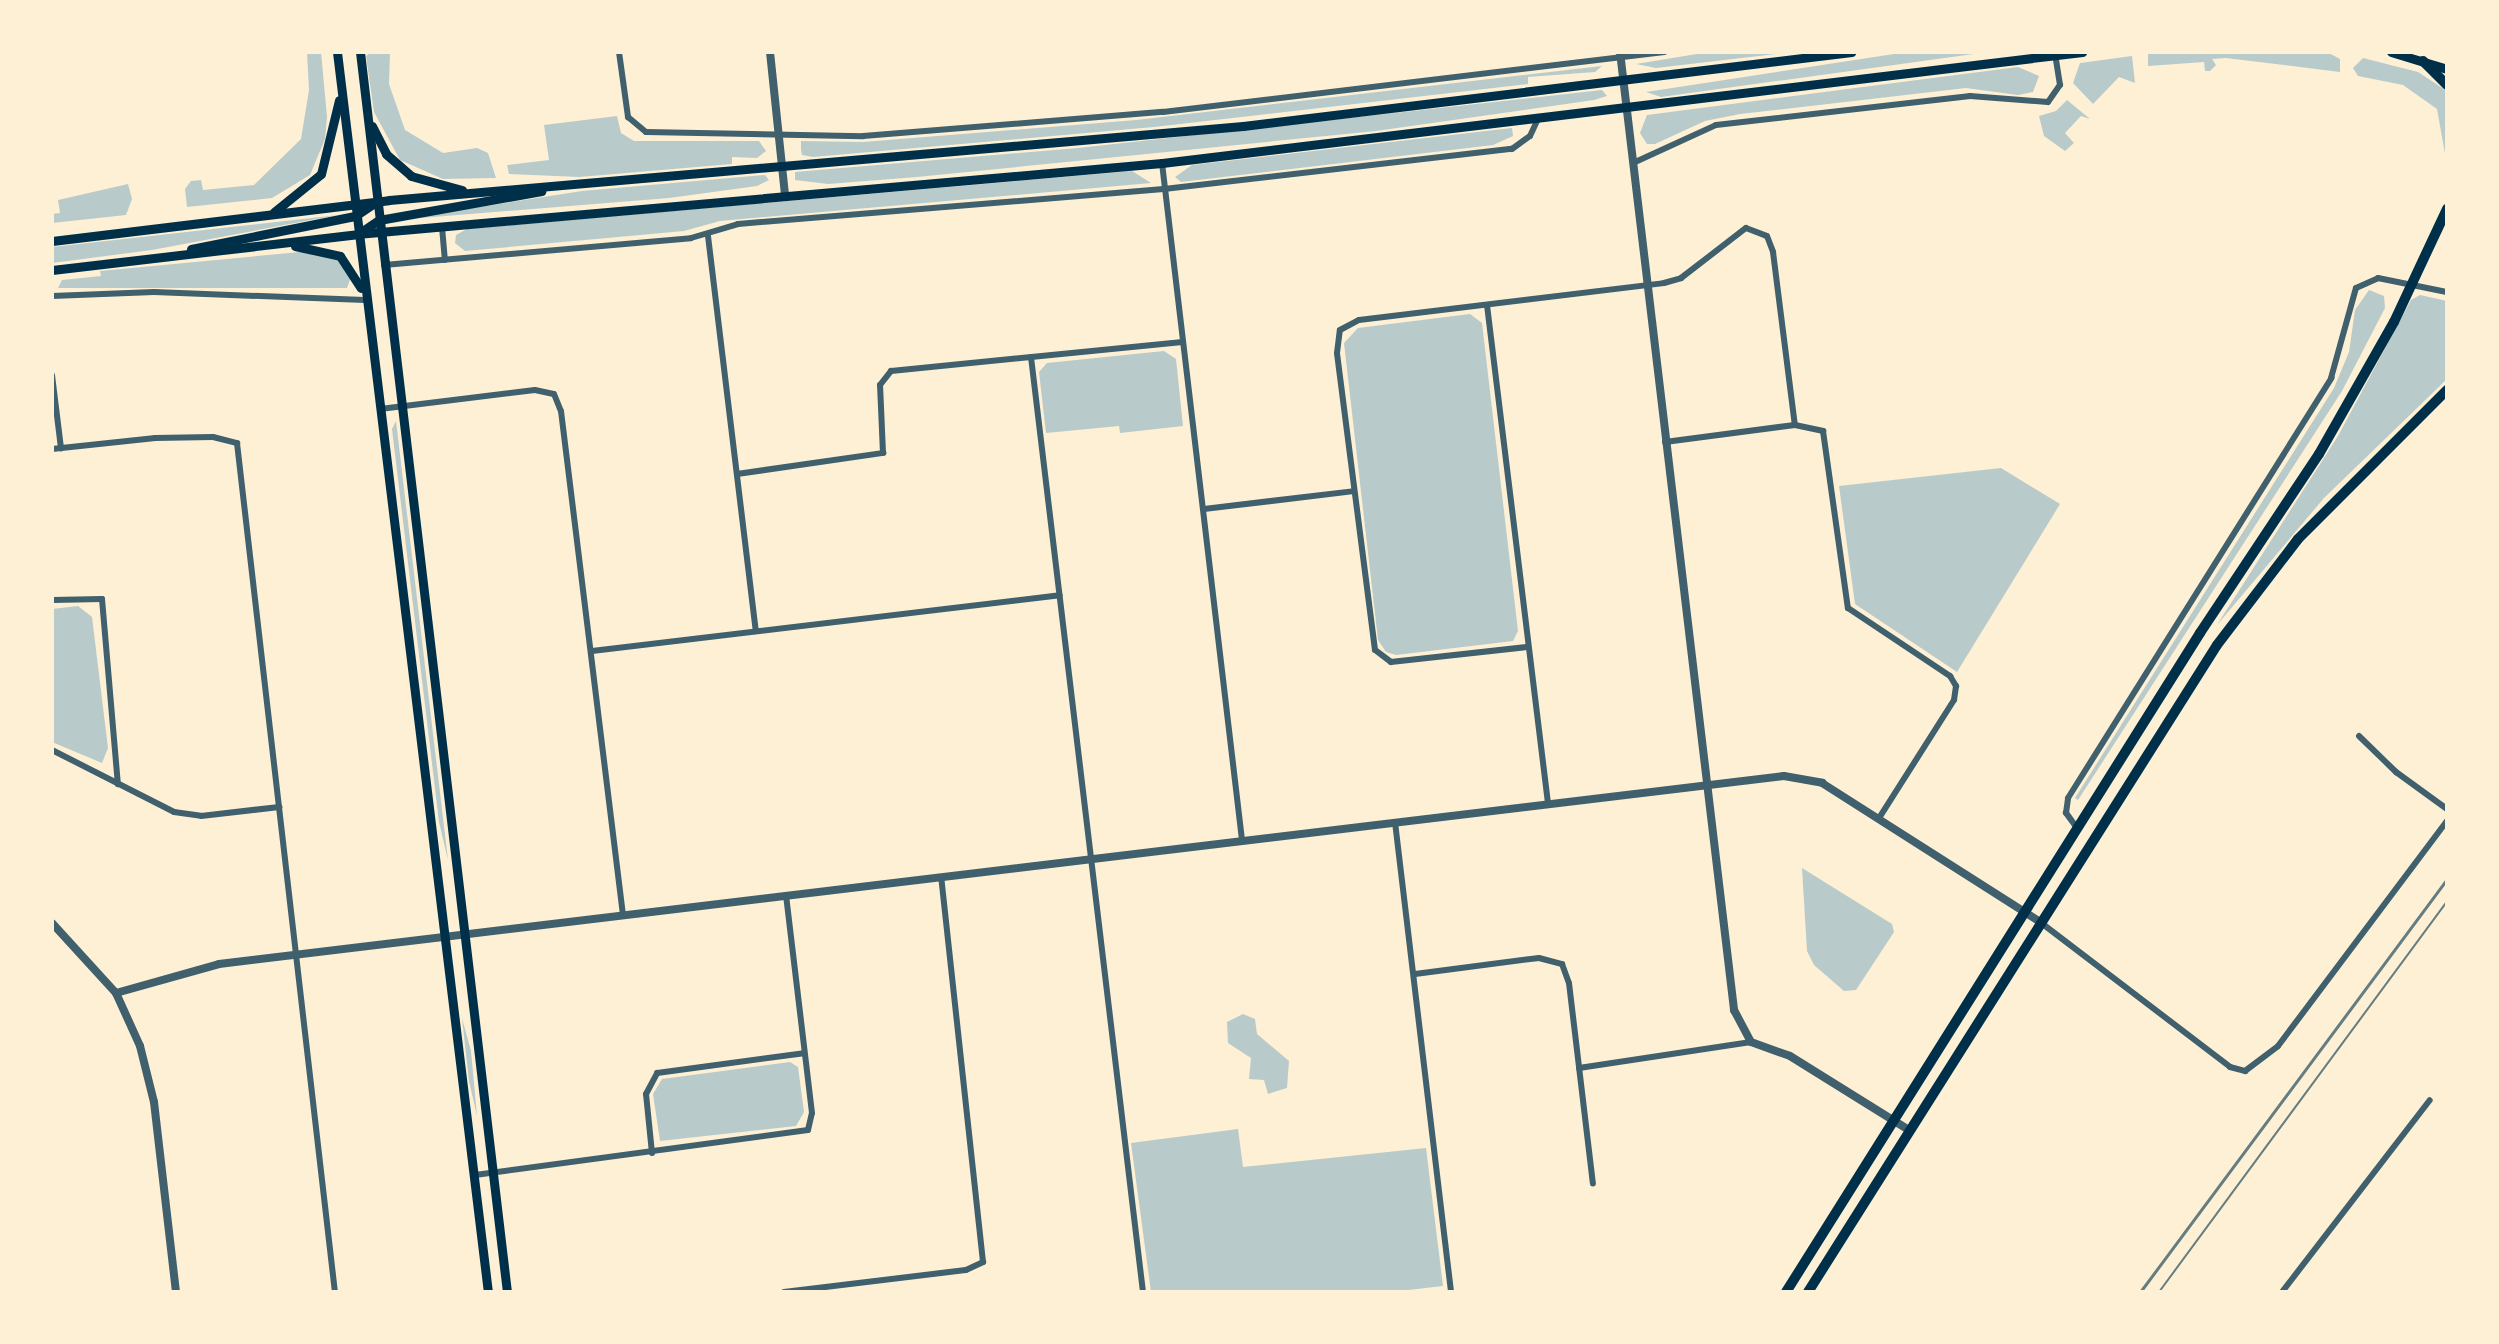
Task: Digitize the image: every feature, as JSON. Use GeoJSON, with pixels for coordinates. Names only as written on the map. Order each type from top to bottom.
{"type":"FeatureCollection","features":[{"type":"Feature","properties":{"kind":"main road"},"geometry":{"type":"LineString","coordinates":[[337,52],[364,297],[447,937],[488,1292]]}},
{"type":"Feature","properties":{"kind":"main road"},"geometry":{"type":"LineString","coordinates":[[360,52],[507,1292]]}},
{"type":"Feature","properties":{"kind":"main road"},"geometry":{"type":"LineString","coordinates":[[52,241],[477,192],[1243,126],[1852,52]]}},
{"type":"Feature","properties":{"kind":"main road"},"geometry":{"type":"LineString","coordinates":[[53,271],[357,234],[1162,163],[2082,52]]}},
{"type":"Feature","properties":{"kind":"main road"},"geometry":{"type":"LineString","coordinates":[[2391,52],[2447,69]]}},
{"type":"Feature","properties":{"kind":"main road"},"geometry":{"type":"LineString","coordinates":[[2423,61],[2447,85]]}},
{"type":"Feature","properties":{"kind":"main road"},"geometry":{"type":"LineString","coordinates":[[272,214],[321,174],[334,133],[341,85]]}},
{"type":"Feature","properties":{"kind":"main road"},"geometry":{"type":"LineString","coordinates":[[367,115],[386,154],[411,176],[477,192]]}},
{"type":"Feature","properties":{"kind":"main road"},"geometry":{"type":"LineString","coordinates":[[357,234],[379,220],[563,186]]}},
{"type":"Feature","properties":{"kind":"main road"},"geometry":{"type":"LineString","coordinates":[[161,258],[355,216],[377,202]]}},
{"type":"Feature","properties":{"kind":"main road"},"geometry":{"type":"LineString","coordinates":[[1786,1292],[2200,633],[2344,413],[2413,283],[2447,209]]}},
{"type":"Feature","properties":{"kind":"main road"},"geometry":{"type":"LineString","coordinates":[[278,244],[340,256],[364,297]]}},
{"type":"Feature","properties":{"kind":"main road"},"geometry":{"type":"LineString","coordinates":[[1808,1292],[2217,645],[2298,539],[2447,390]]}},
{"type":"Feature","properties":{"kind":"main road"},"geometry":{"type":"LineString","coordinates":[[2200,633],[2217,645]]}},
{"type":"Feature","properties":{"kind":"street"},"geometry":{"type":"LineString","coordinates":[[619,52],[626,112],[634,126],[658,133],[779,135],[874,135],[1163,112],[1664,52]]}},
{"type":"Feature","properties":{"kind":"street"},"geometry":{"type":"LineString","coordinates":[[770,52],[785,195]]}},
{"type":"Feature","properties":{"kind":"street"},"geometry":{"type":"LineString","coordinates":[[1632,163],[1716,125],[1970,96],[2048,102],[2060,85],[2056,54]]}},
{"type":"Feature","properties":{"kind":"street"},"geometry":{"type":"LineString","coordinates":[[1620,55],[1734,1010],[1751,1042]]}},
{"type":"Feature","properties":{"kind":"street"},"geometry":{"type":"LineString","coordinates":[[384,265],[708,236],[738,224],[1164,189],[1512,149],[1530,136],[1538,119]]}},
{"type":"Feature","properties":{"kind":"street"},"geometry":{"type":"LineString","coordinates":[[1162,163],[1242,840]]}},
{"type":"Feature","properties":{"kind":"street"},"geometry":{"type":"LineString","coordinates":[[442,227],[445,260]]}},
{"type":"Feature","properties":{"kind":"street"},"geometry":{"type":"LineString","coordinates":[[1527,647],[1381,659],[1372,636],[1337,353],[1340,330],[1359,320],[1646,286],[1681,278],[1735,233],[1746,228],[1767,236],[1773,252],[1795,425]]}},
{"type":"Feature","properties":{"kind":"street"},"geometry":{"type":"LineString","coordinates":[[708,236],[756,631]]}},
{"type":"Feature","properties":{"kind":"street"},"geometry":{"type":"LineString","coordinates":[[2077,828],[2066,813],[2068,798],[2331,378],[2356,288],[2378,278],[2447,292]]}},
{"type":"Feature","properties":{"kind":"street"},"geometry":{"type":"LineString","coordinates":[[52,296],[154,292],[364,297]]}},
{"type":"Feature","properties":{"kind":"street"},"geometry":{"type":"LineString","coordinates":[[1487,305],[1548,803]]}},
{"type":"Feature","properties":{"kind":"street"},"geometry":{"type":"LineString","coordinates":[[737,474],[883,453],[883,376],[903,367],[1183,342]]}},
{"type":"Feature","properties":{"kind":"street"},"geometry":{"type":"LineString","coordinates":[[1031,357],[1143,1292]]}},
{"type":"Feature","properties":{"kind":"street"},"geometry":{"type":"LineString","coordinates":[[52,375],[61,448]]}},
{"type":"Feature","properties":{"kind":"street"},"geometry":{"type":"LineString","coordinates":[[380,409],[535,390],[554,394],[561,411],[623,915]]}},
{"type":"Feature","properties":{"kind":"street"},"geometry":{"type":"LineString","coordinates":[[1665,442],[1795,425],[1823,431],[1848,608],[1950,676],[1956,686],[1954,700],[1879,818]]}},
{"type":"Feature","properties":{"kind":"street"},"geometry":{"type":"LineString","coordinates":[[52,449],[155,438],[213,437],[237,443],[335,1292]]}},
{"type":"Feature","properties":{"kind":"street"},"geometry":{"type":"LineString","coordinates":[[1204,509],[1354,491]]}},
{"type":"Feature","properties":{"kind":"street"},"geometry":{"type":"LineString","coordinates":[[592,651],[1060,595]]}},
{"type":"Feature","properties":{"kind":"street"},"geometry":{"type":"LineString","coordinates":[[52,600],[102,599],[118,784]]}},
{"type":"Feature","properties":{"kind":"street"},"geometry":{"type":"LineString","coordinates":[[2359,736],[2396,772],[2447,809]]}},
{"type":"Feature","properties":{"kind":"street"},"geometry":{"type":"LineString","coordinates":[[52,750],[174,812],[201,816],[279,807]]}},
{"type":"Feature","properties":{"kind":"street"},"geometry":{"type":"LineString","coordinates":[[116,993],[201,966],[1706,784],[1802,777],[1822,783],[2040,922],[2230,1067],[2245,1071],[2278,1046],[2447,821]]}},
{"type":"Feature","properties":{"kind":"street"},"geometry":{"type":"LineString","coordinates":[[1395,822],[1451,1292]]}},
{"type":"Feature","properties":{"kind":"street"},"geometry":{"type":"LineString","coordinates":[[784,1292],[966,1270],[983,1262],[941,877]]}},
{"type":"Feature","properties":{"kind":"street"},"geometry":{"type":"LineString","coordinates":[[475,1175],[808,1130],[812,1113],[786,896]]}},
{"type":"Feature","properties":{"kind":"street"},"geometry":{"type":"LineString","coordinates":[[52,923],[116,993],[140,1046],[154,1102],[176,1292]]}},
{"type":"Feature","properties":{"kind":"street"},"geometry":{"type":"LineString","coordinates":[[1415,974],[1539,958],[1562,964],[1593,1184]]}},
{"type":"Feature","properties":{"kind":"street"},"geometry":{"type":"LineString","coordinates":[[1579,1068],[1751,1042],[1790,1056],[1909,1130]]}},
{"type":"Feature","properties":{"kind":"street"},"geometry":{"type":"LineString","coordinates":[[652,1153],[646,1094],[657,1073],[804,1053]]}},
{"type":"Feature","properties":{"kind":"street"},"geometry":{"type":"LineString","coordinates":[[2282,1292],[2430,1100]]}},
{"type":"Feature","properties":{"kind":"shaded area"},"geometry":{"type":"Polygon","coordinates":[[[307,52],[321,52],[327,117],[325,139],[310,175],[272,198],[187,207],[185,189],[191,181],[201,180],[203,190],[254,185],[301,139],[309,90],[307,52]]]}},
{"type":"Feature","properties":{"kind":"shaded area"},"geometry":{"type":"Polygon","coordinates":[[[1709,52],[1793,52],[1656,68],[1636,64],[1709,52]]]}},
{"type":"Feature","properties":{"kind":"shaded area"},"geometry":{"type":"Polygon","coordinates":[[[1907,52],[1988,52],[1661,97],[1646,92],[1907,52]]]}},
{"type":"Feature","properties":{"kind":"shaded area"},"geometry":{"type":"Polygon","coordinates":[[[2148,52],[2327,52],[2340,59],[2340,72],[2226,58],[2212,59],[2216,65],[2210,71],[2205,71],[2204,62],[2148,66],[2148,52]]]}},
{"type":"Feature","properties":{"kind":"shaded area"},"geometry":{"type":"Polygon","coordinates":[[[370,53],[390,53],[389,84],[405,130],[443,153],[477,148],[488,153],[496,178],[443,179],[400,160],[374,112],[366,56],[370,53]]]}},
{"type":"Feature","properties":{"kind":"shaded area"},"geometry":{"type":"Polygon","coordinates":[[[2132,56],[2135,83],[2119,77],[2093,104],[2073,83],[2080,63],[2132,56]]]}},
{"type":"Feature","properties":{"kind":"shaded area"},"geometry":{"type":"Polygon","coordinates":[[[2363,58],[2418,72],[2447,91],[2447,165],[2437,109],[2403,85],[2358,76],[2353,68],[2363,58]]]}},
{"type":"Feature","properties":{"kind":"shaded area"},"geometry":{"type":"Polygon","coordinates":[[[1602,66],[1595,72],[1528,77],[1528,84],[1154,127],[813,157],[802,155],[801,150],[801,141],[863,142],[1136,120],[1602,66]]]}},
{"type":"Feature","properties":{"kind":"shaded area"},"geometry":{"type":"Polygon","coordinates":[[[2018,67],[2039,76],[2033,92],[2018,95],[1966,88],[1740,114],[1705,121],[1655,144],[1647,144],[1640,133],[1647,115],[2018,67]]]}},
{"type":"Feature","properties":{"kind":"shaded area"},"geometry":{"type":"Polygon","coordinates":[[[1602,90],[1607,96],[1594,100],[1376,131],[917,177],[828,184],[795,180],[795,172],[1078,148],[1602,90]]]}},
{"type":"Feature","properties":{"kind":"shaded area"},"geometry":{"type":"Polygon","coordinates":[[[2067,100],[2090,119],[2081,116],[2065,133],[2074,143],[2065,151],[2044,136],[2039,116],[2056,111],[2067,100]]]}},
{"type":"Feature","properties":{"kind":"shaded area"},"geometry":{"type":"Polygon","coordinates":[[[617,116],[621,133],[634,141],[759,141],[766,151],[757,158],[732,157],[732,164],[579,177],[509,174],[507,165],[549,160],[544,125],[617,116]]]}},
{"type":"Feature","properties":{"kind":"shaded area"},"geometry":{"type":"Polygon","coordinates":[[[1512,128],[1513,136],[1493,145],[1181,182],[1175,177],[1192,165],[1512,128]]]}},
{"type":"Feature","properties":{"kind":"shaded area"},"geometry":{"type":"Polygon","coordinates":[[[1132,171],[1151,183],[720,221],[684,231],[465,251],[455,243],[456,235],[467,229],[1132,171]]]}},
{"type":"Feature","properties":{"kind":"shaded area"},"geometry":{"type":"Polygon","coordinates":[[[765,175],[769,180],[757,186],[669,198],[396,220],[582,191],[765,175]]]}},
{"type":"Feature","properties":{"kind":"shaded area"},"geometry":{"type":"Polygon","coordinates":[[[128,184],[132,199],[126,215],[52,223],[52,214],[60,213],[58,200],[128,184]]]}},
{"type":"Feature","properties":{"kind":"shaded area"},"geometry":{"type":"Polygon","coordinates":[[[338,215],[152,250],[52,263],[52,247],[338,215]]]}},
{"type":"Feature","properties":{"kind":"shaded area"},"geometry":{"type":"Polygon","coordinates":[[[310,251],[338,259],[351,277],[347,288],[58,288],[62,280],[101,276],[100,271],[310,251]]]}},
{"type":"Feature","properties":{"kind":"shaded area"},"geometry":{"type":"Polygon","coordinates":[[[2369,290],[2384,296],[2385,308],[2342,391],[2078,800],[2075,798],[2334,388],[2349,352],[2355,310],[2369,290]]]}},
{"type":"Feature","properties":{"kind":"shaded area"},"geometry":{"type":"Polygon","coordinates":[[[2420,295],[2447,301],[2447,379],[2324,498],[2217,625],[2338,436],[2411,300],[2420,295]]]}},
{"type":"Feature","properties":{"kind":"shaded area"},"geometry":{"type":"Polygon","coordinates":[[[1470,314],[1482,323],[1518,631],[1513,641],[1396,655],[1386,652],[1378,640],[1344,343],[1358,328],[1470,314]]]}},
{"type":"Feature","properties":{"kind":"shaded area"},"geometry":{"type":"Polygon","coordinates":[[[1164,351],[1176,359],[1183,426],[1120,433],[1119,426],[1046,433],[1039,372],[1047,363],[1164,351]]]}},
{"type":"Feature","properties":{"kind":"shaded area"},"geometry":{"type":"Polygon","coordinates":[[[396,421],[448,860],[439,822],[392,429],[396,421]]]}},
{"type":"Feature","properties":{"kind":"shaded area"},"geometry":{"type":"Polygon","coordinates":[[[2001,468],[2060,504],[1957,672],[1855,604],[1839,486],[2001,468]]]}},
{"type":"Feature","properties":{"kind":"shaded area"},"geometry":{"type":"Polygon","coordinates":[[[78,606],[92,617],[108,748],[102,763],[52,742],[52,609],[78,606]]]}},
{"type":"Feature","properties":{"kind":"shaded area"},"geometry":{"type":"Polygon","coordinates":[[[1802,868],[1892,924],[1894,932],[1856,990],[1844,991],[1814,965],[1807,951],[1802,868]]]}},
{"type":"Feature","properties":{"kind":"shaded area"},"geometry":{"type":"Polygon","coordinates":[[[1243,1014],[1255,1019],[1257,1034],[1289,1061],[1287,1088],[1268,1094],[1264,1080],[1249,1079],[1251,1058],[1228,1043],[1227,1022],[1243,1014]]]}},
{"type":"Feature","properties":{"kind":"shaded area"},"geometry":{"type":"Polygon","coordinates":[[[462,1018],[471,1051],[477,1116],[469,1081],[462,1018]]]}},
{"type":"Feature","properties":{"kind":"shaded area"},"geometry":{"type":"Polygon","coordinates":[[[790,1062],[798,1067],[804,1112],[796,1126],[660,1141],[653,1094],[662,1079],[790,1062]]]}},
{"type":"Feature","properties":{"kind":"shaded area"},"geometry":{"type":"Polygon","coordinates":[[[1238,1129],[1243,1167],[1426,1148],[1443,1286],[1391,1292],[1151,1292],[1131,1143],[1238,1129]]]}},
{"type":"Feature","properties":{"kind":"tram line"},"geometry":{"type":"LineString","coordinates":[[2159,1292],[2447,901]]}},
{"type":"Feature","properties":{"kind":"railway"},"geometry":{"type":"LineString","coordinates":[[2140,1292],[2447,879]]}}]}
